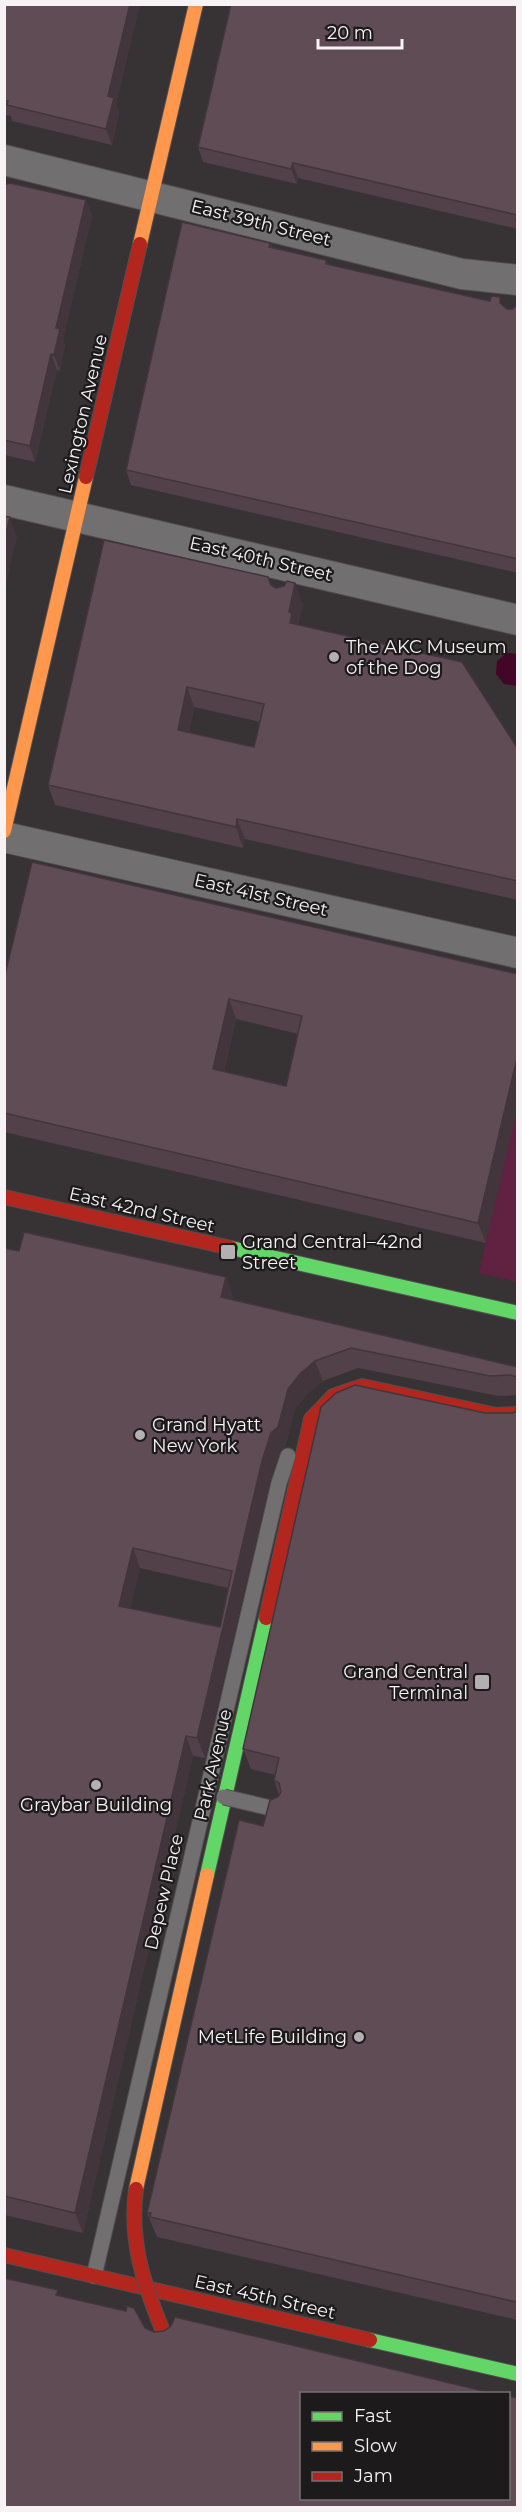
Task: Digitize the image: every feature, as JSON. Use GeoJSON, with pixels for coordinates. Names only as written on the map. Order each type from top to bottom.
{"type":"FeatureCollection","features":[{"type":"Feature","properties":{"kind":"main road","name":"Lexington Avenue"},"geometry":{"type":"LineString","coordinates":[[4,831],[196,4]]}},
{"type":"Feature","properties":{"kind":"main road","name":"East 42nd Street"},"geometry":{"type":"LineString","coordinates":[[4,1197],[518,1313]]}},
{"type":"Feature","properties":{"kind":"main road"},"geometry":{"type":"LineString","coordinates":[[311,1419],[330,1398],[347,1389],[362,1386],[496,1415],[518,1414]]}},
{"type":"Feature","properties":{"kind":"main road","name":"Park Avenue"},"geometry":{"type":"LineString","coordinates":[[164,2334],[137,2261],[131,2215],[311,1419]]}},
{"type":"Feature","properties":{"kind":"main road","name":"East 45th Street"},"geometry":{"type":"LineString","coordinates":[[4,2255],[518,2374]]}},
{"type":"Feature","properties":{"kind":"street","name":"East 39th Street"},"geometry":{"type":"LineString","coordinates":[[4,160],[462,274],[518,280]]}},
{"type":"Feature","properties":{"kind":"street","name":"East 40th Street"},"geometry":{"type":"LineString","coordinates":[[4,500],[78,516],[290,576],[518,620]]}},
{"type":"Feature","properties":{"kind":"street","name":"East 41st Street"},"geometry":{"type":"LineString","coordinates":[[4,837],[518,953]]}},
{"type":"Feature","properties":{"kind":"lane","name":"Depew Place"},"geometry":{"type":"LineString","coordinates":[[94,2276],[279,1483],[296,1434],[311,1419]]}},
{"type":"Feature","properties":{"kind":"lane"},"geometry":{"type":"LineString","coordinates":[[224,1797],[279,1810]]}},
{"type":"Feature","properties":{"kind":"shaded area"},"geometry":{"type":"Polygon","coordinates":[[[507,653],[517,654],[517,686],[504,684],[496,674],[497,661],[507,653]]]}},
{"type":"Feature","properties":{"kind":"shaded area"},"geometry":{"type":"Polygon","coordinates":[[[517,1106],[517,1282],[479,1273],[517,1106]]]}},
{"type":"Feature","properties":{"kind":"building"},"geometry":{"type":"Polygon","coordinates":[[[4,4],[130,4],[108,96],[114,98],[106,129],[7,105],[8,101],[4,101],[4,4]]]}},
{"type":"Feature","properties":{"kind":"building"},"geometry":{"type":"Polygon","coordinates":[[[231,4],[518,4],[518,221],[516,221],[517,215],[293,163],[291,169],[198,147],[231,4]]]}},
{"type":"Feature","properties":{"kind":"building"},"geometry":{"type":"Polygon","coordinates":[[[10,183],[86,200],[56,328],[60,329],[54,355],[51,354],[30,446],[4,440],[4,185],[10,183]]]}},
{"type":"Feature","properties":{"kind":"building"},"geometry":{"type":"Polygon","coordinates":[[[182,222],[270,243],[269,247],[326,260],[326,264],[490,301],[491,296],[500,297],[500,303],[507,309],[513,309],[518,303],[518,559],[126,470],[182,222]]]}},
{"type":"Feature","properties":{"kind":"building"},"geometry":{"type":"Polygon","coordinates":[[[4,516],[10,517],[4,541],[4,516]]]}},
{"type":"Feature","properties":{"kind":"building"},"geometry":{"type":"Polygon","coordinates":[[[104,540],[268,577],[271,585],[276,588],[284,586],[287,581],[295,583],[289,612],[292,613],[290,623],[462,662],[518,749],[518,881],[237,819],[236,827],[48,785],[104,540]],[[187,687],[178,730],[254,747],[264,704],[187,687]]]}},
{"type":"Feature","properties":{"kind":"building"},"geometry":{"type":"Polygon","coordinates":[[[32,862],[518,974],[518,1054],[478,1223],[4,1113],[4,979],[32,862]],[[229,999],[213,1069],[286,1086],[302,1016],[229,999]]]}},
{"type":"Feature","properties":{"kind":"building"},"geometry":{"type":"Polygon","coordinates":[[[24,1232],[226,1277],[221,1297],[518,1367],[518,1377],[490,1376],[351,1348],[315,1361],[288,1389],[278,1427],[271,1433],[262,1461],[197,1738],[186,1736],[75,2213],[4,2196],[4,1248],[19,1251],[24,1232]],[[133,1548],[119,1606],[220,1627],[232,1571],[133,1548]]]}},
{"type":"Feature","properties":{"kind":"building"},"geometry":{"type":"Polygon","coordinates":[[[355,1385],[485,1413],[518,1411],[518,2301],[516,2302],[150,2217],[151,2213],[147,2213],[239,1820],[263,1826],[270,1800],[278,1797],[281,1792],[279,1783],[274,1780],[279,1758],[243,1749],[321,1407],[336,1393],[355,1385]]]}},
{"type":"Feature","properties":{"kind":"building"},"geometry":{"type":"Polygon","coordinates":[[[4,2278],[58,2290],[56,2295],[126,2311],[127,2306],[134,2308],[145,2328],[154,2332],[164,2331],[171,2326],[175,2317],[488,2392],[300,2392],[300,2500],[510,2500],[510,2396],[518,2398],[518,2508],[4,2508],[4,2278]]]}},
{"type":"Feature","properties":{"kind":"traffic: fast"},"geometry":{"type":"LineString","coordinates":[[231,1248],[518,1313]]}},
{"type":"Feature","properties":{"kind":"traffic: fast"},"geometry":{"type":"LineString","coordinates":[[207,1875],[266,1618]]}},
{"type":"Feature","properties":{"kind":"traffic: fast"},"geometry":{"type":"LineString","coordinates":[[370,2340],[518,2374]]}},
{"type":"Feature","properties":{"kind":"traffic: slow"},"geometry":{"type":"LineString","coordinates":[[140,244],[196,4]]}},
{"type":"Feature","properties":{"kind":"traffic: slow"},"geometry":{"type":"LineString","coordinates":[[4,831],[86,477]]}},
{"type":"Feature","properties":{"kind":"traffic: slow"},"geometry":{"type":"LineString","coordinates":[[136,2189],[207,1875]]}},
{"type":"Feature","properties":{"kind":"traffic: jam"},"geometry":{"type":"LineString","coordinates":[[86,477],[140,244]]}},
{"type":"Feature","properties":{"kind":"traffic: jam"},"geometry":{"type":"LineString","coordinates":[[4,1197],[231,1248]]}},
{"type":"Feature","properties":{"kind":"traffic: jam"},"geometry":{"type":"LineString","coordinates":[[266,1618],[311,1419],[333,1396],[362,1386],[496,1415],[518,1414]]}},
{"type":"Feature","properties":{"kind":"traffic: jam"},"geometry":{"type":"LineString","coordinates":[[136,2189],[135,2227],[140,2263],[164,2334]]}},
{"type":"Feature","properties":{"kind":"traffic: jam"},"geometry":{"type":"LineString","coordinates":[[4,2255],[370,2340]]}},
{"type":"Feature","properties":{"kind":"place","name":"The AKC Museum of the Dog"},"geometry":{"type":"Point","coordinates":[334,657]}},
{"type":"Feature","properties":{"kind":"place","name":"Grand Central–42nd Street"},"geometry":{"type":"Point","coordinates":[228,1252]}},
{"type":"Feature","properties":{"kind":"place","name":"Grand Hyatt New York"},"geometry":{"type":"Point","coordinates":[140,1435]}},
{"type":"Feature","properties":{"kind":"place","name":"Grand Central Terminal"},"geometry":{"type":"Point","coordinates":[482,1682]}},
{"type":"Feature","properties":{"kind":"place","name":"Graybar Building"},"geometry":{"type":"Point","coordinates":[96,1785]}},
{"type":"Feature","properties":{"kind":"place","name":"MetLife Building"},"geometry":{"type":"Point","coordinates":[359,2037]}}]}
